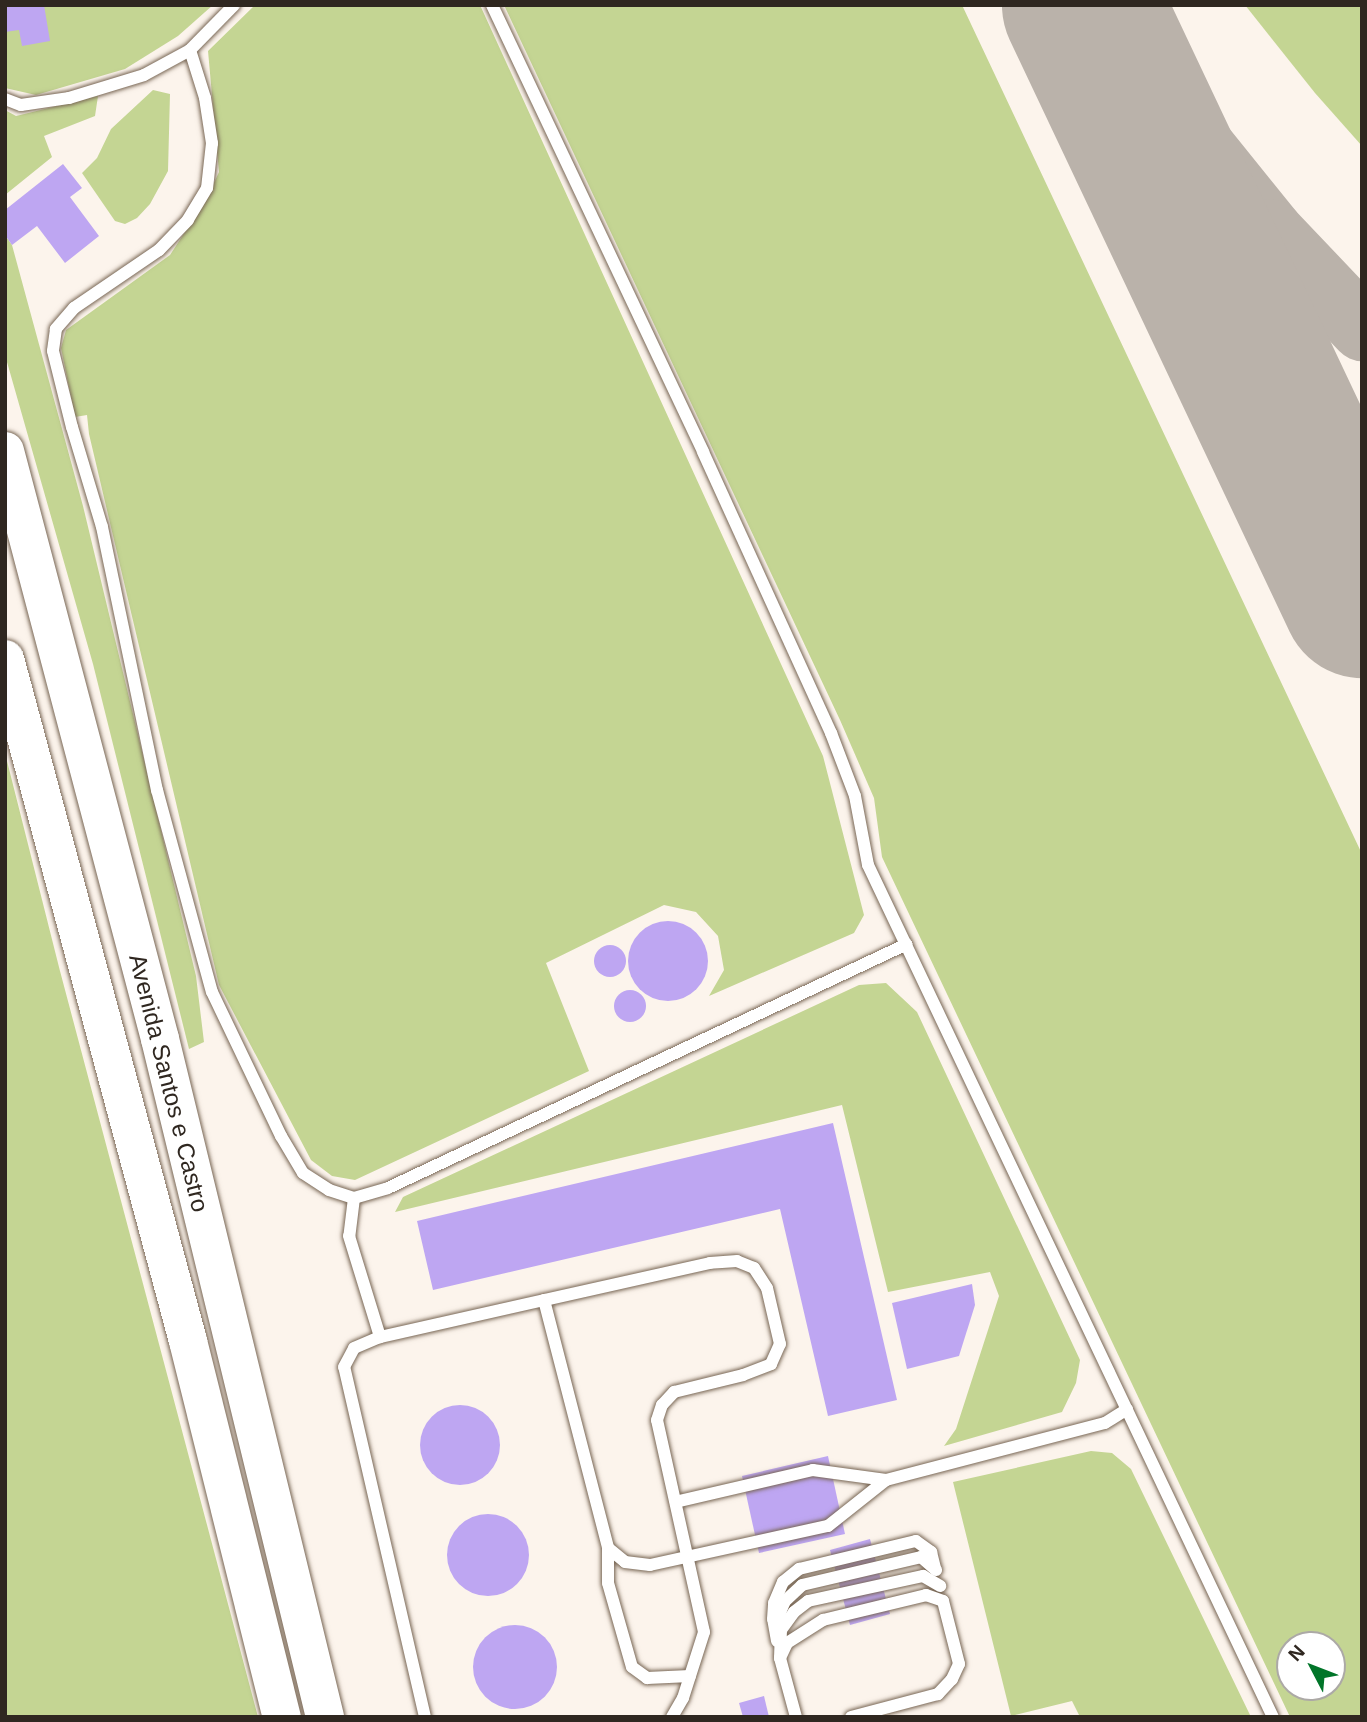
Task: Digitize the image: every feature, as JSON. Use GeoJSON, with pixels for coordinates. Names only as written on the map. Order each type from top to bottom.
{"type":"FeatureCollection","features":[{"type":"Feature","properties":{"kind":"main road","name":"Avenida Santos e Castro"},"geometry":{"type":"LineString","coordinates":[[5,450],[160,1039],[324,1717]]}},
{"type":"Feature","properties":{"kind":"main road","name":"Avenida Santos e Castro"},"geometry":{"type":"LineString","coordinates":[[5,659],[188,1341],[282,1717]]}},
{"type":"Feature","properties":{"kind":"lane"},"geometry":{"type":"LineString","coordinates":[[5,99],[21,105],[69,98],[144,75],[190,50],[234,5]]}},
{"type":"Feature","properties":{"kind":"lane"},"geometry":{"type":"LineString","coordinates":[[492,5],[697,439],[831,733],[855,796],[869,865],[1273,1717]]}},
{"type":"Feature","properties":{"kind":"lane"},"geometry":{"type":"LineString","coordinates":[[190,50],[205,98],[212,143],[207,188],[188,220],[159,250],[74,308],[56,329],[54,351],[72,427],[102,527],[158,790],[212,992],[281,1136],[303,1172],[329,1191],[354,1198],[388,1188],[907,944]]}},
{"type":"Feature","properties":{"kind":"lane"},"geometry":{"type":"LineString","coordinates":[[354,1198],[349,1236],[380,1337]]}},
{"type":"Feature","properties":{"kind":"lane"},"geometry":{"type":"LineString","coordinates":[[425,1717],[344,1367],[354,1348],[380,1337],[710,1263],[737,1261],[754,1268],[766,1288],[780,1343],[771,1364],[743,1375],[674,1392],[662,1405],[657,1420],[704,1632],[690,1676],[672,1717]]}},
{"type":"Feature","properties":{"kind":"lane"},"geometry":{"type":"LineString","coordinates":[[544,1300],[608,1548],[608,1583],[632,1667],[648,1678],[690,1676]]}},
{"type":"Feature","properties":{"kind":"lane"},"geometry":{"type":"LineString","coordinates":[[676,1502],[813,1470],[886,1480],[1104,1423],[1127,1409]]}},
{"type":"Feature","properties":{"kind":"lane"},"geometry":{"type":"LineString","coordinates":[[608,1548],[625,1562],[650,1565],[828,1526],[886,1480]]}},
{"type":"Feature","properties":{"kind":"lane"},"geometry":{"type":"LineString","coordinates":[[796,1717],[774,1626],[785,1601],[802,1585],[921,1557],[935,1568],[959,1664],[938,1694],[851,1717]]}},
{"type":"Feature","properties":{"kind":"lane"},"geometry":{"type":"LineString","coordinates":[[780,1658],[781,1630],[794,1612],[808,1601],[923,1576],[940,1586]]}},
{"type":"Feature","properties":{"kind":"lane"},"geometry":{"type":"LineString","coordinates":[[780,1658],[787,1643],[823,1620],[926,1595],[943,1601]]}},
{"type":"Feature","properties":{"kind":"green space"},"geometry":{"type":"Polygon","coordinates":[[[5,5],[213,5],[178,36],[125,69],[36,95],[5,88],[5,5]]]}},
{"type":"Feature","properties":{"kind":"green space"},"geometry":{"type":"Polygon","coordinates":[[[255,5],[480,5],[823,756],[864,915],[854,933],[709,996],[724,970],[718,936],[696,912],[664,905],[546,963],[589,1071],[355,1180],[332,1176],[311,1160],[219,985],[89,434],[87,415],[75,417],[61,348],[66,330],[170,255],[206,200],[219,172],[208,51],[255,5]]]}},
{"type":"Feature","properties":{"kind":"green space"},"geometry":{"type":"Polygon","coordinates":[[[504,5],[962,5],[1362,854],[1362,1717],[1290,1717],[1282,1701],[1346,1701],[1346,1631],[1276,1631],[1276,1687],[882,857],[874,798],[840,720],[504,5]]]}},
{"type":"Feature","properties":{"kind":"green space"},"geometry":{"type":"Polygon","coordinates":[[[1245,5],[1362,5],[1362,146],[1315,93],[1245,5]]]}},
{"type":"Feature","properties":{"kind":"green space"},"geometry":{"type":"Polygon","coordinates":[[[153,90],[170,94],[168,171],[150,204],[137,218],[125,224],[115,221],[82,173],[97,158],[111,129],[153,90]]]}},
{"type":"Feature","properties":{"kind":"green space"},"geometry":{"type":"Polygon","coordinates":[[[98,96],[95,116],[44,136],[52,157],[5,195],[5,110],[16,116],[98,96]]]}},
{"type":"Feature","properties":{"kind":"green space"},"geometry":{"type":"Polygon","coordinates":[[[5,235],[12,245],[83,506],[196,976],[204,1042],[189,1049],[93,664],[5,355],[5,235]]]}},
{"type":"Feature","properties":{"kind":"green space"},"geometry":{"type":"Polygon","coordinates":[[[5,753],[60,971],[258,1717],[5,1717],[5,753]]]}},
{"type":"Feature","properties":{"kind":"green space"},"geometry":{"type":"Polygon","coordinates":[[[886,983],[917,1012],[1080,1360],[1076,1383],[1062,1412],[944,1446],[956,1429],[999,1296],[990,1272],[888,1292],[842,1105],[395,1212],[403,1197],[859,985],[886,983]]]}},
{"type":"Feature","properties":{"kind":"green space"},"geometry":{"type":"Polygon","coordinates":[[[1091,1451],[1112,1453],[1131,1469],[1251,1717],[1080,1717],[1072,1701],[1011,1716],[953,1482],[1091,1451]]]}},
{"type":"Feature","properties":{"kind":"building"},"geometry":{"type":"Polygon","coordinates":[[[5,5],[44,5],[50,41],[22,46],[19,30],[5,32],[5,5]]]}},
{"type":"Feature","properties":{"kind":"building"},"geometry":{"type":"Polygon","coordinates":[[[63,164],[82,188],[70,197],[99,236],[65,263],[37,226],[12,245],[5,235],[5,210],[63,164]]]}},
{"type":"Feature","properties":{"kind":"building"},"geometry":{"type":"Polygon","coordinates":[[[668,921],[683,924],[696,933],[705,946],[708,961],[705,976],[696,989],[683,998],[668,1001],[653,998],[640,989],[631,976],[628,961],[631,946],[640,933],[653,924],[668,921]]]}},
{"type":"Feature","properties":{"kind":"building"},"geometry":{"type":"Polygon","coordinates":[[[610,945],[621,950],[626,961],[621,972],[610,977],[599,972],[594,961],[599,950],[610,945]]]}},
{"type":"Feature","properties":{"kind":"building"},"geometry":{"type":"Polygon","coordinates":[[[630,990],[641,995],[646,1006],[641,1017],[630,1022],[619,1017],[614,1006],[619,995],[630,990]]]}},
{"type":"Feature","properties":{"kind":"building"},"geometry":{"type":"Polygon","coordinates":[[[833,1123],[897,1400],[828,1416],[780,1209],[433,1290],[417,1221],[833,1123]]]}},
{"type":"Feature","properties":{"kind":"building"},"geometry":{"type":"Polygon","coordinates":[[[972,1284],[975,1305],[959,1356],[907,1369],[892,1303],[972,1284]]]}},
{"type":"Feature","properties":{"kind":"building"},"geometry":{"type":"Polygon","coordinates":[[[460,1405],[475,1408],[488,1417],[497,1430],[500,1445],[497,1460],[488,1473],[475,1482],[460,1485],[445,1482],[432,1473],[423,1460],[420,1445],[423,1430],[432,1417],[445,1408],[460,1405]]]}},
{"type":"Feature","properties":{"kind":"building"},"geometry":{"type":"Polygon","coordinates":[[[828,1456],[845,1534],[759,1553],[742,1476],[828,1456]]]}},
{"type":"Feature","properties":{"kind":"building"},"geometry":{"type":"Polygon","coordinates":[[[488,1514],[504,1517],[517,1526],[526,1539],[529,1555],[526,1571],[517,1584],[504,1593],[488,1596],[472,1593],[459,1584],[450,1571],[447,1555],[450,1539],[459,1526],[472,1517],[488,1514]]]}},
{"type":"Feature","properties":{"kind":"building"},"geometry":{"type":"Polygon","coordinates":[[[870,1539],[890,1614],[850,1625],[830,1550],[870,1539]]]}},
{"type":"Feature","properties":{"kind":"building"},"geometry":{"type":"Polygon","coordinates":[[[515,1625],[538,1632],[550,1644],[557,1667],[550,1690],[538,1702],[515,1709],[492,1702],[480,1690],[473,1667],[480,1644],[492,1632],[515,1625]]]}},
{"type":"Feature","properties":{"kind":"building"},"geometry":{"type":"Polygon","coordinates":[[[764,1696],[769,1717],[743,1717],[739,1703],[764,1696]]]}},
{"type":"Feature","properties":{"kind":"taxiway"},"geometry":{"type":"LineString","coordinates":[[1104,5],[1183,123],[1270,231],[1362,328]]}},
{"type":"Feature","properties":{"kind":"runway"},"geometry":{"type":"LineString","coordinates":[[1082,5],[1362,597]]}}]}
